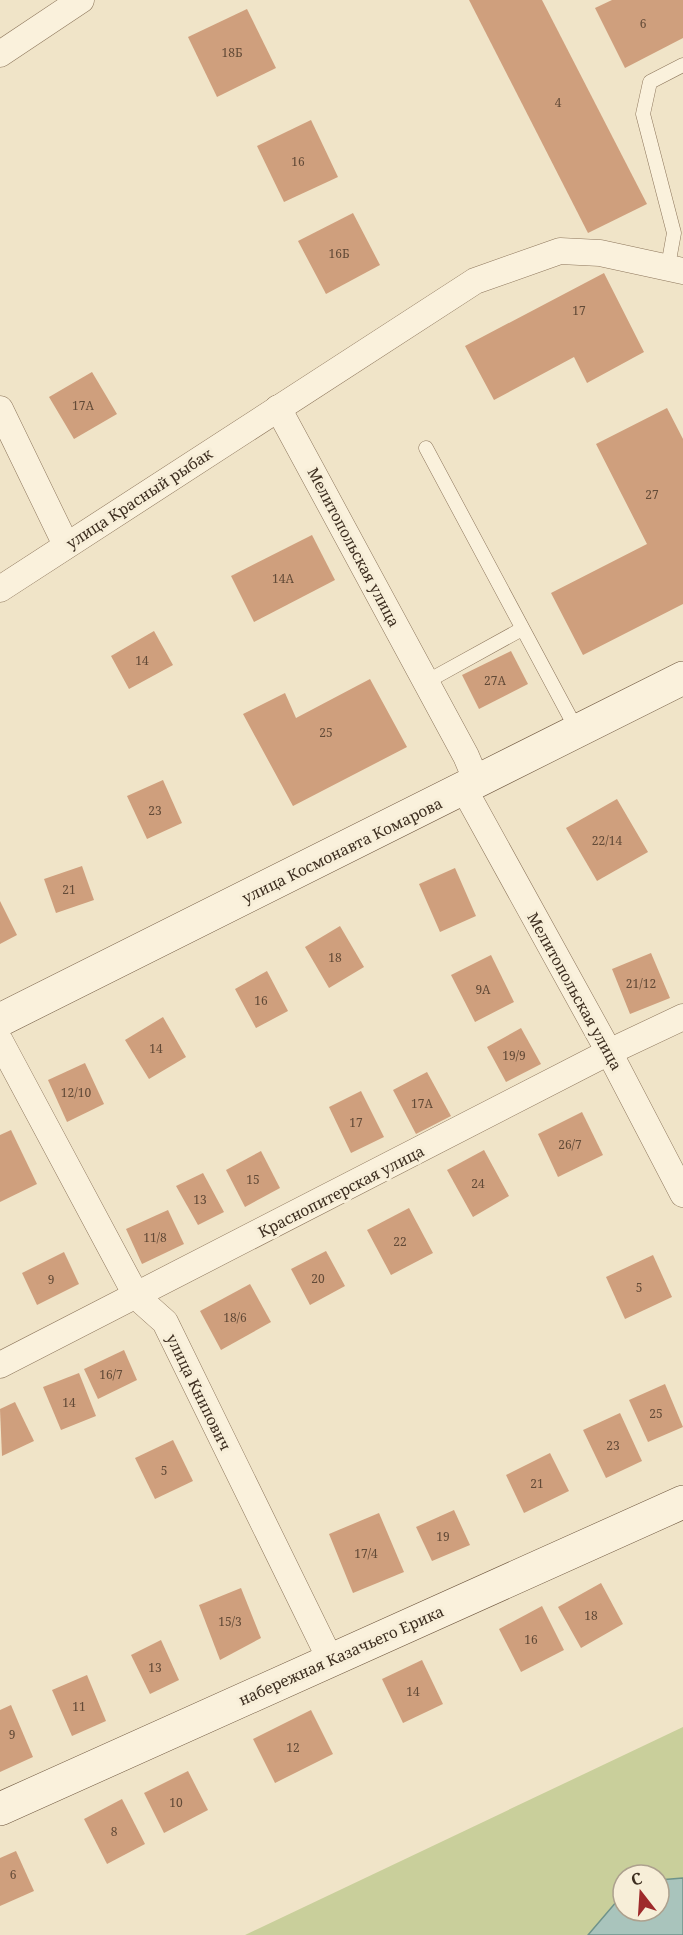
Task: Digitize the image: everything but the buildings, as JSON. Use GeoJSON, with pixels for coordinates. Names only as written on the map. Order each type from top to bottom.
{"type":"FeatureCollection","features":[{"type":"Feature","properties":{"kind":"main road","name":"улица Космонавта Комарова"},"geometry":{"type":"LineString","coordinates":[[0,1020],[683,678]]}},
{"type":"Feature","properties":{"kind":"main road","name":"набережная Казачьего Ерика"},"geometry":{"type":"LineString","coordinates":[[0,1809],[683,1502]]}},
{"type":"Feature","properties":{"kind":"street"},"geometry":{"type":"LineString","coordinates":[[0,54],[81,0]]}},
{"type":"Feature","properties":{"kind":"street","name":"улица Красный рыбак"},"geometry":{"type":"LineString","coordinates":[[0,589],[475,280],[560,250],[600,253],[675,268]]}},
{"type":"Feature","properties":{"kind":"street"},"geometry":{"type":"LineString","coordinates":[[0,408],[66,546]]}},
{"type":"Feature","properties":{"kind":"street","name":"Мелитопольская улица"},"geometry":{"type":"LineString","coordinates":[[278,408],[426,682],[470,786],[683,1194]]}},
{"type":"Feature","properties":{"kind":"street","name":"Краснопитерская улица"},"geometry":{"type":"LineString","coordinates":[[0,1365],[137,1297],[609,1052],[683,1017]]}},
{"type":"Feature","properties":{"kind":"street","name":"улица Книпович"},"geometry":{"type":"LineString","coordinates":[[0,1041],[137,1297],[165,1322],[330,1659]]}},
{"type":"Feature","properties":{"kind":"lane"},"geometry":{"type":"LineString","coordinates":[[675,268],[674,233],[643,114],[650,82],[683,65]]}},
{"type":"Feature","properties":{"kind":"lane"},"geometry":{"type":"LineString","coordinates":[[426,448],[578,732]]}},
{"type":"Feature","properties":{"kind":"lane"},"geometry":{"type":"LineString","coordinates":[[426,682],[522,629]]}},
{"type":"Feature","properties":{"kind":"green space"},"geometry":{"type":"Polygon","coordinates":[[[683,1727],[683,1878],[671,1879],[671,1863],[611,1863],[611,1908],[588,1935],[245,1935],[683,1727]]]}},
{"type":"Feature","properties":{"kind":"water"},"geometry":{"type":"Polygon","coordinates":[[[683,1878],[683,1935],[588,1935],[611,1908],[611,1923],[671,1923],[671,1879],[683,1878]]]}}]}
